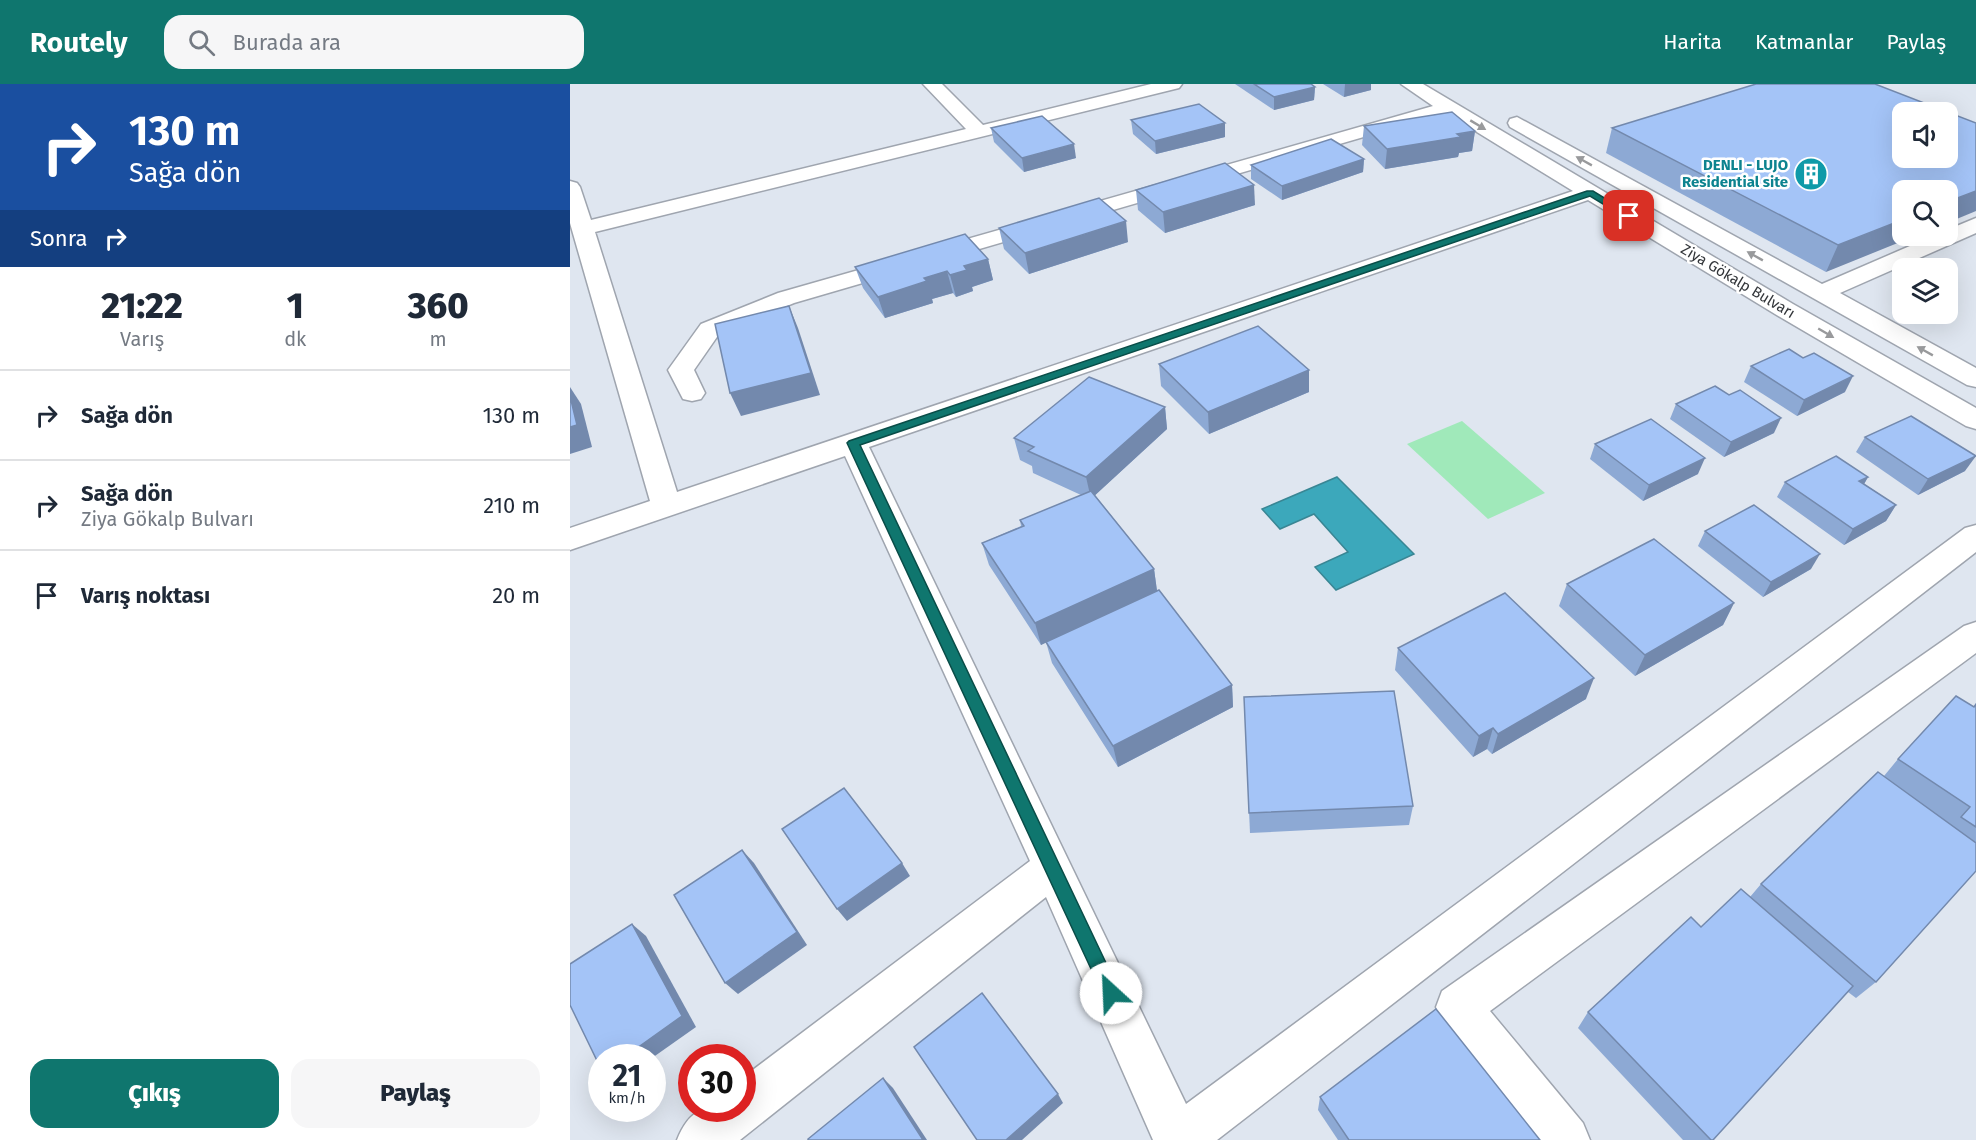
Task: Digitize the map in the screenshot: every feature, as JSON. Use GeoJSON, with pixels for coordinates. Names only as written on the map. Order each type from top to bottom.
{"type":"FeatureCollection","features":[{"type":"Feature","properties":{"kind":"street"},"geometry":{"type":"LineString","coordinates":[[932,84],[979,131]]}},
{"type":"Feature","properties":{"kind":"street"},"geometry":{"type":"LineString","coordinates":[[583,228],[1173,84]]}},
{"type":"Feature","properties":{"kind":"street","name":"Ziya Gökalp Bulvarı"},"geometry":{"type":"LineString","coordinates":[[1410,84],[1494,110],[1976,379]]}},
{"type":"Feature","properties":{"kind":"street"},"geometry":{"type":"LineString","coordinates":[[692,393],[681,370],[710,329],[786,298],[1447,95]]}},
{"type":"Feature","properties":{"kind":"street","name":"Ziya Gökalp Bulvarı"},"geometry":{"type":"LineString","coordinates":[[1447,95],[1590,192],[1784,309],[1976,420]]}},
{"type":"Feature","properties":{"kind":"street"},"geometry":{"type":"LineString","coordinates":[[570,187],[667,506]]}},
{"type":"Feature","properties":{"kind":"street"},"geometry":{"type":"LineString","coordinates":[[570,538],[1590,192]]}},
{"type":"Feature","properties":{"kind":"street"},"geometry":{"type":"LineString","coordinates":[[1821,292],[1976,225]]}},
{"type":"Feature","properties":{"kind":"street"},"geometry":{"type":"LineString","coordinates":[[853,443],[1053,867],[1178,1140],[1976,536]]}},
{"type":"Feature","properties":{"kind":"street"},"geometry":{"type":"LineString","coordinates":[[1566,1140],[1458,1007],[1976,635]]}},
{"type":"Feature","properties":{"kind":"street"},"geometry":{"type":"LineString","coordinates":[[756,1097],[1053,867]]}},
{"type":"Feature","properties":{"kind":"street"},"geometry":{"type":"LineString","coordinates":[[701,1140],[724,1122]]}},
{"type":"Feature","properties":{"kind":"green space"},"geometry":{"type":"Polygon","coordinates":[[[1462,421],[1545,493],[1488,519],[1407,444],[1462,421]]]}},
{"type":"Feature","properties":{"kind":"water"},"geometry":{"type":"Polygon","coordinates":[[[1337,477],[1414,554],[1336,590],[1315,567],[1348,552],[1314,514],[1280,529],[1262,509],[1337,477]]]}},
{"type":"Feature","properties":{"kind":"building"},"geometry":{"type":"Polygon","coordinates":[[[1254,84],[1311,84],[1315,87],[1274,97],[1254,84]]]}},
{"type":"Feature","properties":{"kind":"building","name":"DENLI - LUJO Residential site"},"geometry":{"type":"Polygon","coordinates":[[[1756,84],[1875,84],[1922,102],[1892,102],[1892,168],[1958,168],[1958,116],[1976,123],[1976,191],[1958,198],[1958,180],[1892,180],[1892,224],[1838,245],[1612,128],[1756,84]]]}},
{"type":"Feature","properties":{"kind":"building"},"geometry":{"type":"Polygon","coordinates":[[[1199,104],[1225,123],[1155,141],[1131,120],[1199,104]]]}},
{"type":"Feature","properties":{"kind":"building"},"geometry":{"type":"Polygon","coordinates":[[[1452,112],[1475,131],[1457,134],[1461,137],[1387,149],[1364,126],[1452,112]]]}},
{"type":"Feature","properties":{"kind":"building"},"geometry":{"type":"Polygon","coordinates":[[[1042,116],[1074,144],[1022,158],[991,128],[1042,116]]]}},
{"type":"Feature","properties":{"kind":"building"},"geometry":{"type":"Polygon","coordinates":[[[1331,139],[1364,159],[1282,186],[1251,165],[1331,139]]]}},
{"type":"Feature","properties":{"kind":"building"},"geometry":{"type":"Polygon","coordinates":[[[1225,163],[1254,185],[1163,212],[1136,190],[1225,163]]]}},
{"type":"Feature","properties":{"kind":"building"},"geometry":{"type":"Polygon","coordinates":[[[1099,198],[1126,221],[1025,253],[999,228],[1099,198]]]}},
{"type":"Feature","properties":{"kind":"building"},"geometry":{"type":"Polygon","coordinates":[[[965,234],[988,259],[964,266],[967,270],[950,275],[947,271],[924,278],[927,281],[878,297],[855,267],[965,234]]]}},
{"type":"Feature","properties":{"kind":"building"},"geometry":{"type":"Polygon","coordinates":[[[789,306],[811,373],[730,393],[715,324],[789,306]]]}},
{"type":"Feature","properties":{"kind":"building"},"geometry":{"type":"Polygon","coordinates":[[[1258,326],[1309,370],[1208,412],[1159,364],[1258,326]]]}},
{"type":"Feature","properties":{"kind":"building"},"geometry":{"type":"Polygon","coordinates":[[[1789,349],[1803,358],[1814,353],[1853,376],[1804,400],[1751,366],[1789,349]]]}},
{"type":"Feature","properties":{"kind":"building"},"geometry":{"type":"Polygon","coordinates":[[[1089,377],[1165,407],[1086,477],[1028,451],[1034,447],[1014,438],[1089,377]]]}},
{"type":"Feature","properties":{"kind":"building"},"geometry":{"type":"Polygon","coordinates":[[[1715,386],[1729,395],[1740,390],[1781,418],[1731,442],[1676,404],[1715,386]]]}},
{"type":"Feature","properties":{"kind":"building"},"geometry":{"type":"Polygon","coordinates":[[[570,396],[577,425],[570,427],[570,396]]]}},
{"type":"Feature","properties":{"kind":"building"},"geometry":{"type":"Polygon","coordinates":[[[1911,416],[1976,456],[1928,479],[1865,437],[1911,416]]]}},
{"type":"Feature","properties":{"kind":"building"},"geometry":{"type":"Polygon","coordinates":[[[1651,419],[1705,458],[1649,485],[1595,444],[1651,419]]]}},
{"type":"Feature","properties":{"kind":"building"},"geometry":{"type":"Polygon","coordinates":[[[1836,456],[1868,477],[1859,481],[1896,505],[1853,529],[1785,482],[1836,456]]]}},
{"type":"Feature","properties":{"kind":"building"},"geometry":{"type":"Polygon","coordinates":[[[1091,491],[1154,569],[1035,623],[982,543],[1024,526],[1020,520],[1091,491]]]}},
{"type":"Feature","properties":{"kind":"building"},"geometry":{"type":"Polygon","coordinates":[[[1754,505],[1820,554],[1771,582],[1705,531],[1754,505]]]}},
{"type":"Feature","properties":{"kind":"building"},"geometry":{"type":"Polygon","coordinates":[[[1654,539],[1734,603],[1645,655],[1567,584],[1654,539]]]}},
{"type":"Feature","properties":{"kind":"building"},"geometry":{"type":"Polygon","coordinates":[[[1159,590],[1232,685],[1113,746],[1046,642],[1159,590]]]}},
{"type":"Feature","properties":{"kind":"building"},"geometry":{"type":"Polygon","coordinates":[[[1505,593],[1594,678],[1498,734],[1493,728],[1479,736],[1398,648],[1505,593]]]}},
{"type":"Feature","properties":{"kind":"building"},"geometry":{"type":"Polygon","coordinates":[[[1394,691],[1413,806],[1249,813],[1244,697],[1394,691]]]}},
{"type":"Feature","properties":{"kind":"building"},"geometry":{"type":"Polygon","coordinates":[[[1956,696],[1974,707],[1976,704],[1976,827],[1961,817],[1970,807],[1898,759],[1956,696]]]}},
{"type":"Feature","properties":{"kind":"building"},"geometry":{"type":"Polygon","coordinates":[[[1878,772],[1976,843],[1976,871],[1876,982],[1761,884],[1878,772]]]}},
{"type":"Feature","properties":{"kind":"building"},"geometry":{"type":"Polygon","coordinates":[[[844,788],[902,863],[837,909],[782,829],[844,788]]]}},
{"type":"Feature","properties":{"kind":"building"},"geometry":{"type":"Polygon","coordinates":[[[742,850],[797,932],[725,983],[674,895],[742,850]]]}},
{"type":"Feature","properties":{"kind":"building"},"geometry":{"type":"Polygon","coordinates":[[[1741,889],[1853,986],[1711,1140],[1588,1012],[1691,917],[1701,927],[1741,889]]]}},
{"type":"Feature","properties":{"kind":"building"},"geometry":{"type":"Polygon","coordinates":[[[632,924],[682,1016],[643,1044],[589,1044],[570,1005],[570,964],[632,924]]]}},
{"type":"Feature","properties":{"kind":"building"},"geometry":{"type":"Polygon","coordinates":[[[982,993],[1058,1094],[1006,1140],[977,1140],[914,1047],[982,993]]]}},
{"type":"Feature","properties":{"kind":"building"},"geometry":{"type":"Polygon","coordinates":[[[1436,1009],[1540,1140],[1349,1140],[1320,1097],[1436,1009]]]}},
{"type":"Feature","properties":{"kind":"building"},"geometry":{"type":"Polygon","coordinates":[[[883,1078],[923,1140],[808,1140],[808,1139],[883,1078]]]}},
{"type":"Feature","properties":{"kind":"place","name":"DENLI - LUJO Residential site"},"geometry":{"type":"Point","coordinates":[1811,174]}},
{"type":"Feature","properties":{"kind":"route"},"geometry":{"type":"LineString","coordinates":[[1111,993],[853,443],[1590,192],[1629,216]]}}]}
